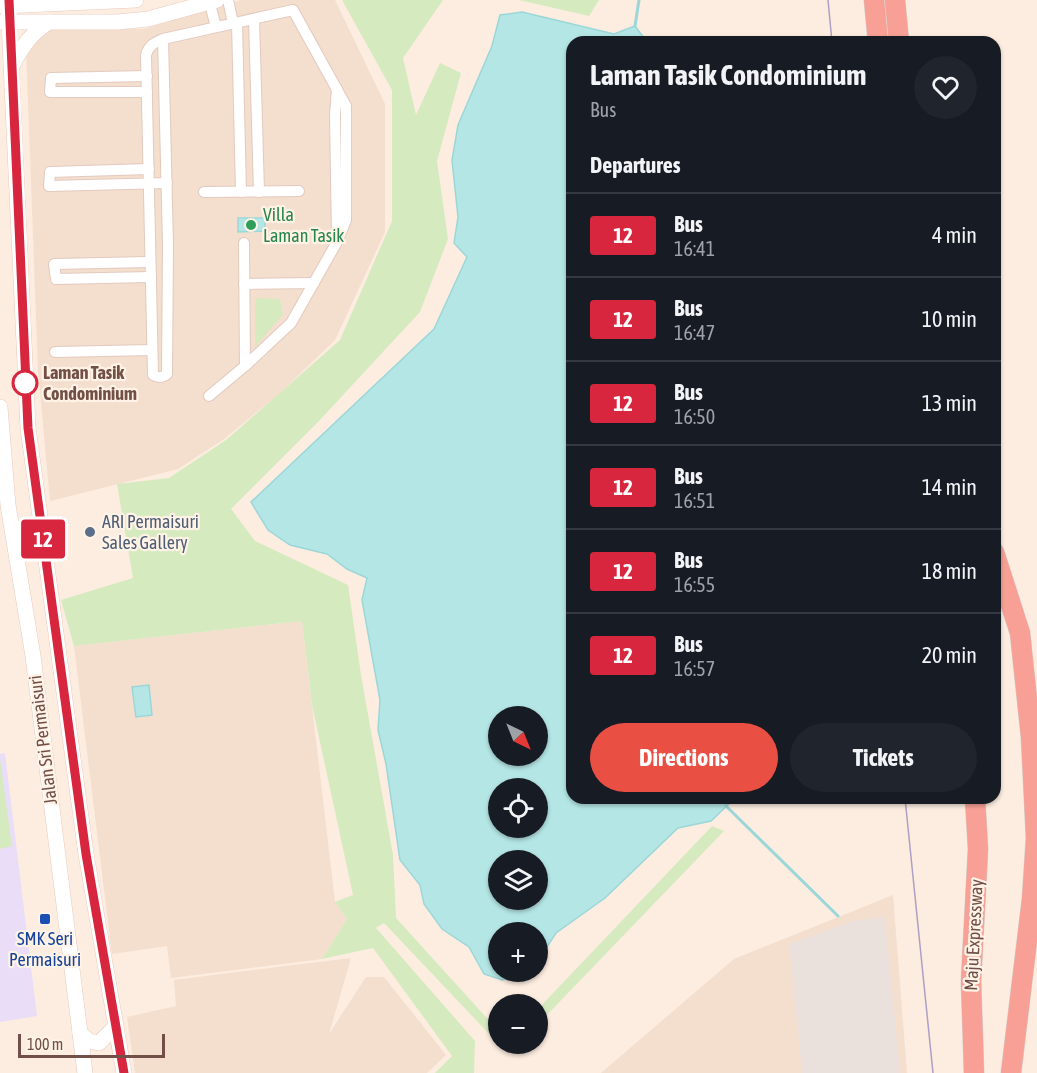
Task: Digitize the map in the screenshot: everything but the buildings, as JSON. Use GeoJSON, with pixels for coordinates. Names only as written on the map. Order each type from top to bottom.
{"type":"FeatureCollection","features":[{"type":"Feature","properties":{"kind":"highway"},"geometry":{"type":"LineString","coordinates":[[874,0],[877,36]]}},
{"type":"Feature","properties":{"kind":"highway"},"geometry":{"type":"LineString","coordinates":[[895,0],[898,36]]}},
{"type":"Feature","properties":{"kind":"highway"},"geometry":{"type":"LineString","coordinates":[[1001,574],[1020,633],[1031,736],[1036,838],[1032,899],[1011,1073]]}},
{"type":"Feature","properties":{"kind":"highway","name":"Maju Expressway"},"geometry":{"type":"LineString","coordinates":[[974,1073],[971,981],[978,849],[975,804]]}},
{"type":"Feature","properties":{"kind":"street"},"geometry":{"type":"LineString","coordinates":[[6,4],[136,0]]}},
{"type":"Feature","properties":{"kind":"street","name":"Jalan Sri Permaisuri"},"geometry":{"type":"LineString","coordinates":[[6,4],[5,22],[12,66],[28,428],[86,854],[124,1073]]}},
{"type":"Feature","properties":{"kind":"street"},"geometry":{"type":"LineString","coordinates":[[5,22],[118,22],[148,19],[212,4],[216,27]]}},
{"type":"Feature","properties":{"kind":"street"},"geometry":{"type":"LineString","coordinates":[[229,5],[235,23],[241,192]]}},
{"type":"Feature","properties":{"kind":"street"},"geometry":{"type":"LineString","coordinates":[[163,39],[167,374],[156,377],[153,375],[150,262],[146,55],[149,48],[163,39],[293,10],[337,89],[335,115],[337,242],[291,323],[209,396]]}},
{"type":"Feature","properties":{"kind":"street"},"geometry":{"type":"LineString","coordinates":[[254,19],[259,192]]}},
{"type":"Feature","properties":{"kind":"street"},"geometry":{"type":"LineString","coordinates":[[12,66],[23,44],[35,31],[49,22]]}},
{"type":"Feature","properties":{"kind":"street"},"geometry":{"type":"LineString","coordinates":[[147,76],[51,78],[50,92],[147,92]]}},
{"type":"Feature","properties":{"kind":"street"},"geometry":{"type":"LineString","coordinates":[[149,169],[50,172],[49,186],[166,183]]}},
{"type":"Feature","properties":{"kind":"street"},"geometry":{"type":"LineString","coordinates":[[204,192],[299,191]]}},
{"type":"Feature","properties":{"kind":"street"},"geometry":{"type":"LineString","coordinates":[[244,243],[245,366]]}},
{"type":"Feature","properties":{"kind":"street"},"geometry":{"type":"LineString","coordinates":[[150,262],[54,264],[56,279],[151,277]]}},
{"type":"Feature","properties":{"kind":"street"},"geometry":{"type":"LineString","coordinates":[[244,284],[314,283]]}},
{"type":"Feature","properties":{"kind":"street"},"geometry":{"type":"LineString","coordinates":[[55,352],[152,350]]}},
{"type":"Feature","properties":{"kind":"street","name":"Jalan Sri Permaisuri"},"geometry":{"type":"LineString","coordinates":[[0,407],[8,506],[33,656],[85,1073]]}},
{"type":"Feature","properties":{"kind":"street"},"geometry":{"type":"LineString","coordinates":[[33,656],[38,640],[42,637],[48,636],[57,643]]}},
{"type":"Feature","properties":{"kind":"street"},"geometry":{"type":"LineString","coordinates":[[80,1033],[89,1041],[99,1043],[115,1027]]}},
{"type":"Feature","properties":{"kind":"shaded area","name":"Villa Laman Tasik"},"geometry":{"type":"Polygon","coordinates":[[[241,0],[335,0],[385,104],[385,232],[335,340],[280,393],[224,439],[178,469],[50,501],[38,370],[26,47],[47,28],[144,29],[241,0]]]}},
{"type":"Feature","properties":{"kind":"shaded area"},"geometry":{"type":"Polygon","coordinates":[[[302,621],[335,902],[347,919],[322,959],[171,978],[167,946],[112,954],[74,646],[302,621]]]}},
{"type":"Feature","properties":{"kind":"shaded area"},"geometry":{"type":"Polygon","coordinates":[[[5,753],[37,1016],[0,1022],[0,754],[5,753]]]}},
{"type":"Feature","properties":{"kind":"shaded area"},"geometry":{"type":"Polygon","coordinates":[[[893,895],[907,1073],[601,1073],[734,959],[893,895]]]}},
{"type":"Feature","properties":{"kind":"shaded area"},"geometry":{"type":"Polygon","coordinates":[[[885,917],[900,1073],[802,1073],[789,944],[856,920],[885,917]]]}},
{"type":"Feature","properties":{"kind":"shaded area"},"geometry":{"type":"Polygon","coordinates":[[[351,958],[329,1034],[366,977],[384,977],[446,1055],[427,1073],[135,1073],[127,1017],[176,1006],[174,980],[351,958]]]}},
{"type":"Feature","properties":{"kind":"green space"},"geometry":{"type":"Polygon","coordinates":[[[342,0],[443,0],[403,58],[416,115],[440,63],[461,73],[437,161],[448,239],[420,312],[319,421],[231,509],[255,541],[348,585],[361,675],[393,855],[396,918],[488,1019],[488,1033],[384,923],[376,928],[475,1041],[474,1073],[435,1073],[452,1056],[373,948],[322,959],[347,919],[335,902],[353,895],[312,705],[302,621],[74,646],[61,600],[133,578],[117,484],[169,478],[226,440],[340,340],[392,221],[392,90],[342,0]]]}},
{"type":"Feature","properties":{"kind":"green space"},"geometry":{"type":"Polygon","coordinates":[[[519,0],[599,0],[589,16],[519,0]]]}},
{"type":"Feature","properties":{"kind":"green space"},"geometry":{"type":"Polygon","coordinates":[[[255,298],[280,299],[283,314],[255,347],[255,298]]]}},
{"type":"Feature","properties":{"kind":"green space"},"geometry":{"type":"Polygon","coordinates":[[[0,759],[12,846],[0,849],[0,759]]]}},
{"type":"Feature","properties":{"kind":"green space"},"geometry":{"type":"Polygon","coordinates":[[[712,826],[724,831],[548,1014],[548,998],[712,826]]]}},
{"type":"Feature","properties":{"kind":"water"},"geometry":{"type":"Polygon","coordinates":[[[522,12],[614,34],[635,26],[642,36],[566,36],[566,804],[729,804],[711,821],[678,828],[605,898],[556,933],[548,945],[548,922],[488,922],[488,975],[484,974],[469,947],[442,929],[424,904],[420,885],[400,860],[386,764],[378,730],[380,700],[362,600],[367,578],[347,569],[327,554],[290,545],[268,530],[251,502],[434,329],[467,257],[454,243],[458,217],[452,160],[458,125],[492,46],[500,15],[522,12]]]}},
{"type":"Feature","properties":{"kind":"water","name":"Villa Laman Tasik"},"geometry":{"type":"Polygon","coordinates":[[[238,218],[265,218],[265,231],[238,232],[238,218]]]}},
{"type":"Feature","properties":{"kind":"water"},"geometry":{"type":"Polygon","coordinates":[[[149,685],[152,715],[136,717],[132,687],[149,685]]]}},
{"type":"Feature","properties":{"kind":"waterway"},"geometry":{"type":"LineString","coordinates":[[635,26],[639,0]]}},
{"type":"Feature","properties":{"kind":"waterway"},"geometry":{"type":"LineString","coordinates":[[726,806],[838,916]]}},
{"type":"Feature","properties":{"kind":"tram line"},"geometry":{"type":"LineString","coordinates":[[828,0],[831,36]]}},
{"type":"Feature","properties":{"kind":"tram line"},"geometry":{"type":"LineString","coordinates":[[906,804],[933,1073]]}},
{"type":"Feature","properties":{"kind":"bus line","name":"12"},"geometry":{"type":"LineString","coordinates":[[9,0],[28,428],[86,854],[124,1073]]}},
{"type":"Feature","properties":{"kind":"place","name":"Villa Laman Tasik"},"geometry":{"type":"Point","coordinates":[251,225]}},
{"type":"Feature","properties":{"kind":"place","name":"Laman Tasik Condominium"},"geometry":{"type":"Point","coordinates":[25,383]}},
{"type":"Feature","properties":{"kind":"place","name":"ARI Permaisuri Sales Gallery"},"geometry":{"type":"Point","coordinates":[90,532]}},
{"type":"Feature","properties":{"kind":"place","name":"SMK Seri Permaisuri"},"geometry":{"type":"Point","coordinates":[45,919]}}]}
